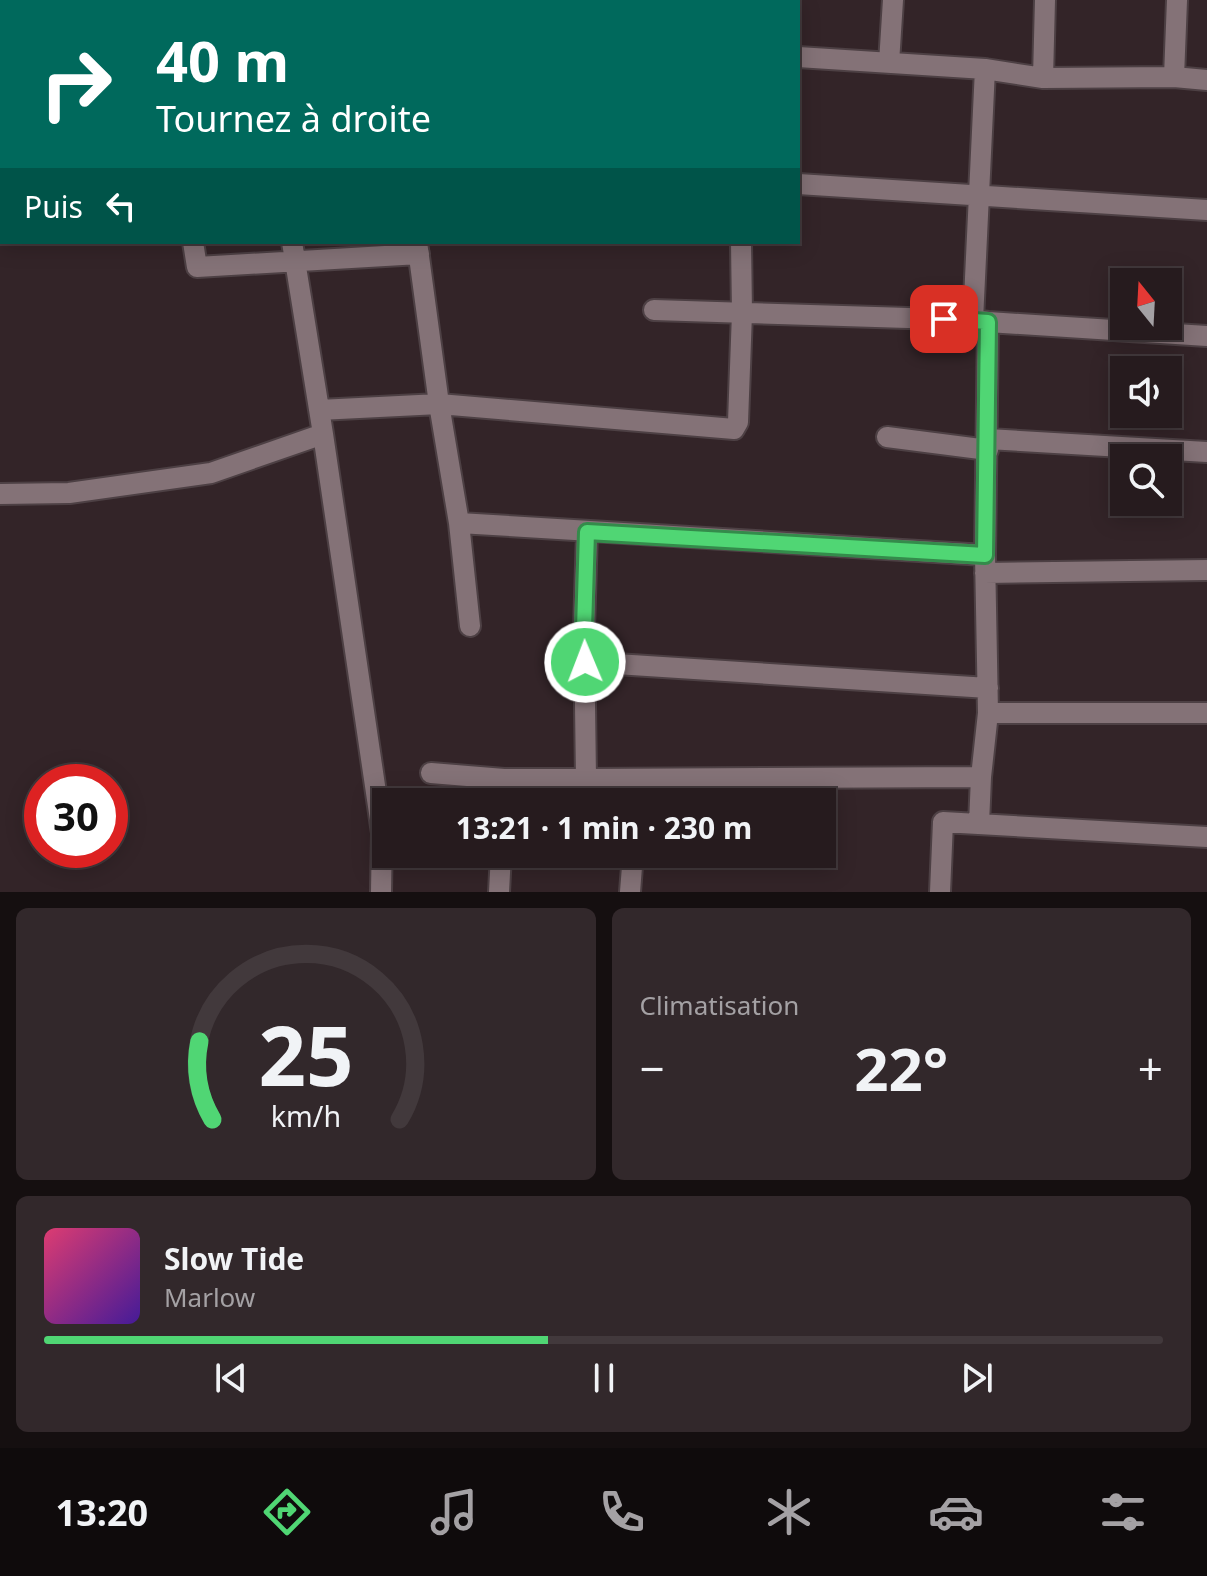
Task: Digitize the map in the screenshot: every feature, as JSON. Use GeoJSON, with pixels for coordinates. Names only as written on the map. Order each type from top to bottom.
{"type":"FeatureCollection","features":[{"type":"Feature","properties":{"kind":"street"},"geometry":{"type":"LineString","coordinates":[[889,63],[893,0]]}},
{"type":"Feature","properties":{"kind":"street"},"geometry":{"type":"LineString","coordinates":[[1043,78],[1045,0]]}},
{"type":"Feature","properties":{"kind":"street"},"geometry":{"type":"LineString","coordinates":[[1174,77],[1177,0]]}},
{"type":"Feature","properties":{"kind":"street"},"geometry":{"type":"LineString","coordinates":[[800,57],[985,69],[1043,78],[1174,77],[1207,80]]}},
{"type":"Feature","properties":{"kind":"street"},"geometry":{"type":"LineString","coordinates":[[979,824],[988,713],[985,564],[988,444],[980,321],[979,196],[985,69]]}},
{"type":"Feature","properties":{"kind":"street"},"geometry":{"type":"LineString","coordinates":[[800,184],[1207,210]]}},
{"type":"Feature","properties":{"kind":"street"},"geometry":{"type":"LineString","coordinates":[[193,244],[197,267],[293,251],[418,248],[459,523],[470,626]]}},
{"type":"Feature","properties":{"kind":"street"},"geometry":{"type":"LineString","coordinates":[[319,410],[439,404],[734,429],[738,422],[741,244]]}},
{"type":"Feature","properties":{"kind":"street"},"geometry":{"type":"LineString","coordinates":[[293,251],[382,833],[381,892]]}},
{"type":"Feature","properties":{"kind":"street"},"geometry":{"type":"LineString","coordinates":[[654,310],[980,321],[1207,336]]}},
{"type":"Feature","properties":{"kind":"street"},"geometry":{"type":"LineString","coordinates":[[0,494],[69,493],[211,473],[323,434]]}},
{"type":"Feature","properties":{"kind":"street"},"geometry":{"type":"LineString","coordinates":[[887,437],[1207,452]]}},
{"type":"Feature","properties":{"kind":"street"},"geometry":{"type":"LineString","coordinates":[[459,523],[985,564],[1207,570]]}},
{"type":"Feature","properties":{"kind":"street"},"geometry":{"type":"LineString","coordinates":[[586,779],[584,629],[587,532]]}},
{"type":"Feature","properties":{"kind":"street"},"geometry":{"type":"LineString","coordinates":[[585,662],[988,688]]}},
{"type":"Feature","properties":{"kind":"street"},"geometry":{"type":"LineString","coordinates":[[988,713],[1207,713]]}},
{"type":"Feature","properties":{"kind":"street"},"geometry":{"type":"LineString","coordinates":[[431,773],[504,779],[981,777]]}},
{"type":"Feature","properties":{"kind":"street"},"geometry":{"type":"LineString","coordinates":[[504,779],[504,788]]}},
{"type":"Feature","properties":{"kind":"street"},"geometry":{"type":"LineString","coordinates":[[637,779],[637,788]]}},
{"type":"Feature","properties":{"kind":"street"},"geometry":{"type":"LineString","coordinates":[[940,892],[943,822],[1207,837]]}},
{"type":"Feature","properties":{"kind":"street"},"geometry":{"type":"LineString","coordinates":[[499,892],[500,868]]}},
{"type":"Feature","properties":{"kind":"street"},"geometry":{"type":"LineString","coordinates":[[630,892],[632,868]]}},
{"type":"Feature","properties":{"kind":"route"},"geometry":{"type":"LineString","coordinates":[[585,662],[587,532],[985,555],[988,322],[944,319]]}}]}
